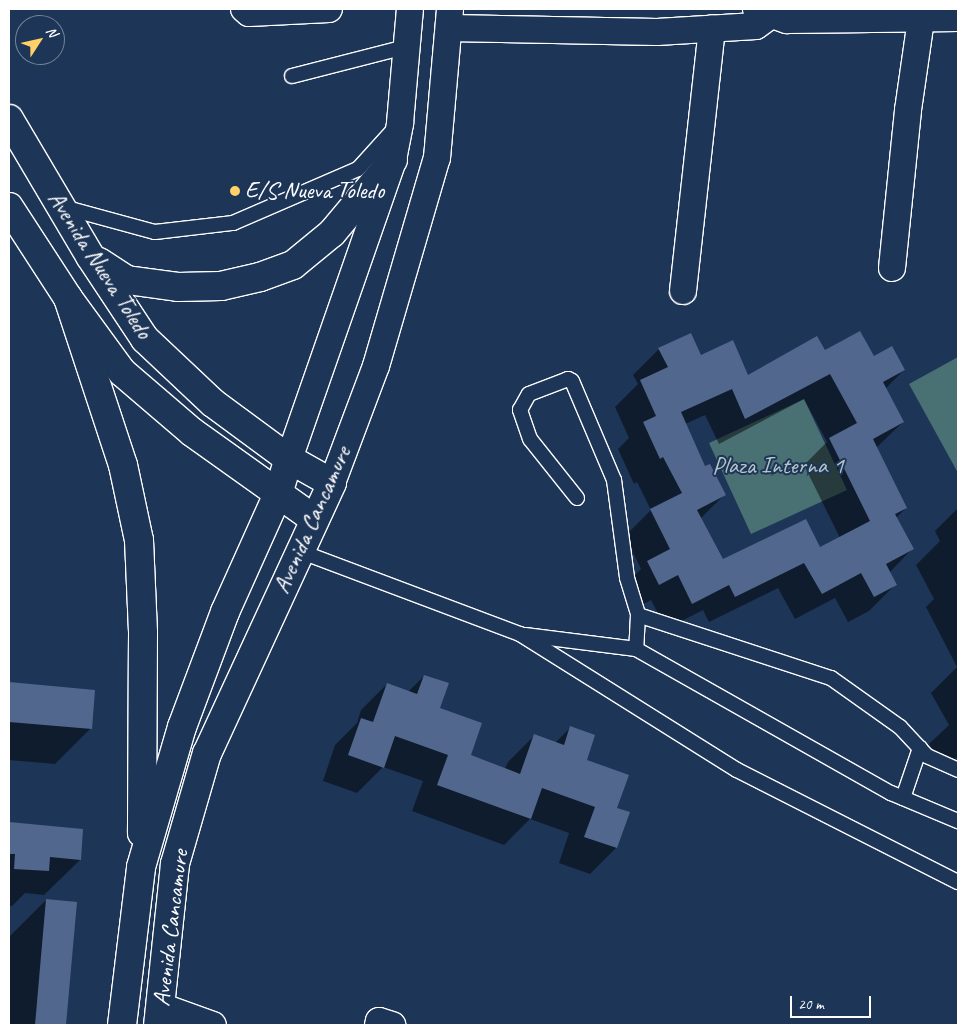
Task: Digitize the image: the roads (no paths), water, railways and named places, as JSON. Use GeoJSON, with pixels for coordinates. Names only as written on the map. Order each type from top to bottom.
{"type":"FeatureCollection","features":[{"type":"Feature","properties":{"kind":"main road","name":"Avenida Nueva Toledo"},"geometry":{"type":"LineString","coordinates":[[9,119],[90,256],[145,339],[213,403],[289,459],[332,483]]}},
{"type":"Feature","properties":{"kind":"main road"},"geometry":{"type":"LineString","coordinates":[[90,256],[127,280],[178,287],[221,286],[260,277],[293,265],[332,233],[393,160]]}},
{"type":"Feature","properties":{"kind":"main road","name":"Avenida Nueva Toledo"},"geometry":{"type":"LineString","coordinates":[[9,207],[68,298],[122,372],[192,432],[314,519]]}},
{"type":"Feature","properties":{"kind":"main road"},"geometry":{"type":"LineString","coordinates":[[68,298],[123,465],[139,540],[143,633],[141,867]]}},
{"type":"Feature","properties":{"kind":"main road","name":"Avenida Cancamure"},"geometry":{"type":"LineString","coordinates":[[122,1025],[141,867],[185,718],[225,612],[278,494],[289,459]]}},
{"type":"Feature","properties":{"kind":"main road","name":"Avenida Cancamure"},"geometry":{"type":"LineString","coordinates":[[159,1016],[175,864],[208,752],[299,551],[332,483]]}},
{"type":"Feature","properties":{"kind":"street"},"geometry":{"type":"LineString","coordinates":[[244,9],[249,13],[329,9]]}},
{"type":"Feature","properties":{"kind":"street","name":"Avenida Cancamure"},"geometry":{"type":"LineString","coordinates":[[289,459],[393,160],[400,123],[409,46],[410,9]]}},
{"type":"Feature","properties":{"kind":"street"},"geometry":{"type":"LineString","coordinates":[[450,18],[657,32],[756,26],[763,12],[787,20],[814,15],[921,20],[958,18]]}},
{"type":"Feature","properties":{"kind":"street","name":"Avenida Cancamure"},"geometry":{"type":"LineString","coordinates":[[332,483],[376,366],[438,158],[450,18]]}},
{"type":"Feature","properties":{"kind":"street"},"geometry":{"type":"LineString","coordinates":[[892,268],[908,110],[921,20]]}},
{"type":"Feature","properties":{"kind":"street"},"geometry":{"type":"LineString","coordinates":[[683,292],[712,29]]}},
{"type":"Feature","properties":{"kind":"street"},"geometry":{"type":"LineString","coordinates":[[159,1016],[213,1025]]}},
{"type":"Feature","properties":{"kind":"street"},"geometry":{"type":"LineString","coordinates":[[378,1025],[379,1021],[392,1025]]}},
{"type":"Feature","properties":{"kind":"lane"},"geometry":{"type":"LineString","coordinates":[[292,76],[409,46]]}},
{"type":"Feature","properties":{"kind":"lane"},"geometry":{"type":"LineString","coordinates":[[60,206],[156,232],[233,223],[358,169],[400,123]]}},
{"type":"Feature","properties":{"kind":"lane"},"geometry":{"type":"LineString","coordinates":[[577,498],[530,439],[520,410],[529,394],[568,379],[572,381],[614,480],[627,578],[638,615],[636,649]]}},
{"type":"Feature","properties":{"kind":"lane"},"geometry":{"type":"LineString","coordinates":[[299,551],[520,634],[737,770],[958,882]]}},
{"type":"Feature","properties":{"kind":"lane"},"geometry":{"type":"LineString","coordinates":[[638,615],[831,678],[900,727],[927,756],[958,770]]}},
{"type":"Feature","properties":{"kind":"lane"},"geometry":{"type":"LineString","coordinates":[[520,634],[636,649],[903,798],[958,821]]}},
{"type":"Feature","properties":{"kind":"lane"},"geometry":{"type":"LineString","coordinates":[[903,798],[920,748]]}},
{"type":"Feature","properties":{"kind":"place","name":"E/S Nueva Toledo"},"geometry":{"type":"Point","coordinates":[235,191]}},
{"type":"Feature","properties":{"kind":"park label","name":"Plaza Interna 1"},"geometry":{"type":"Point","coordinates":[778,466]}}]}
